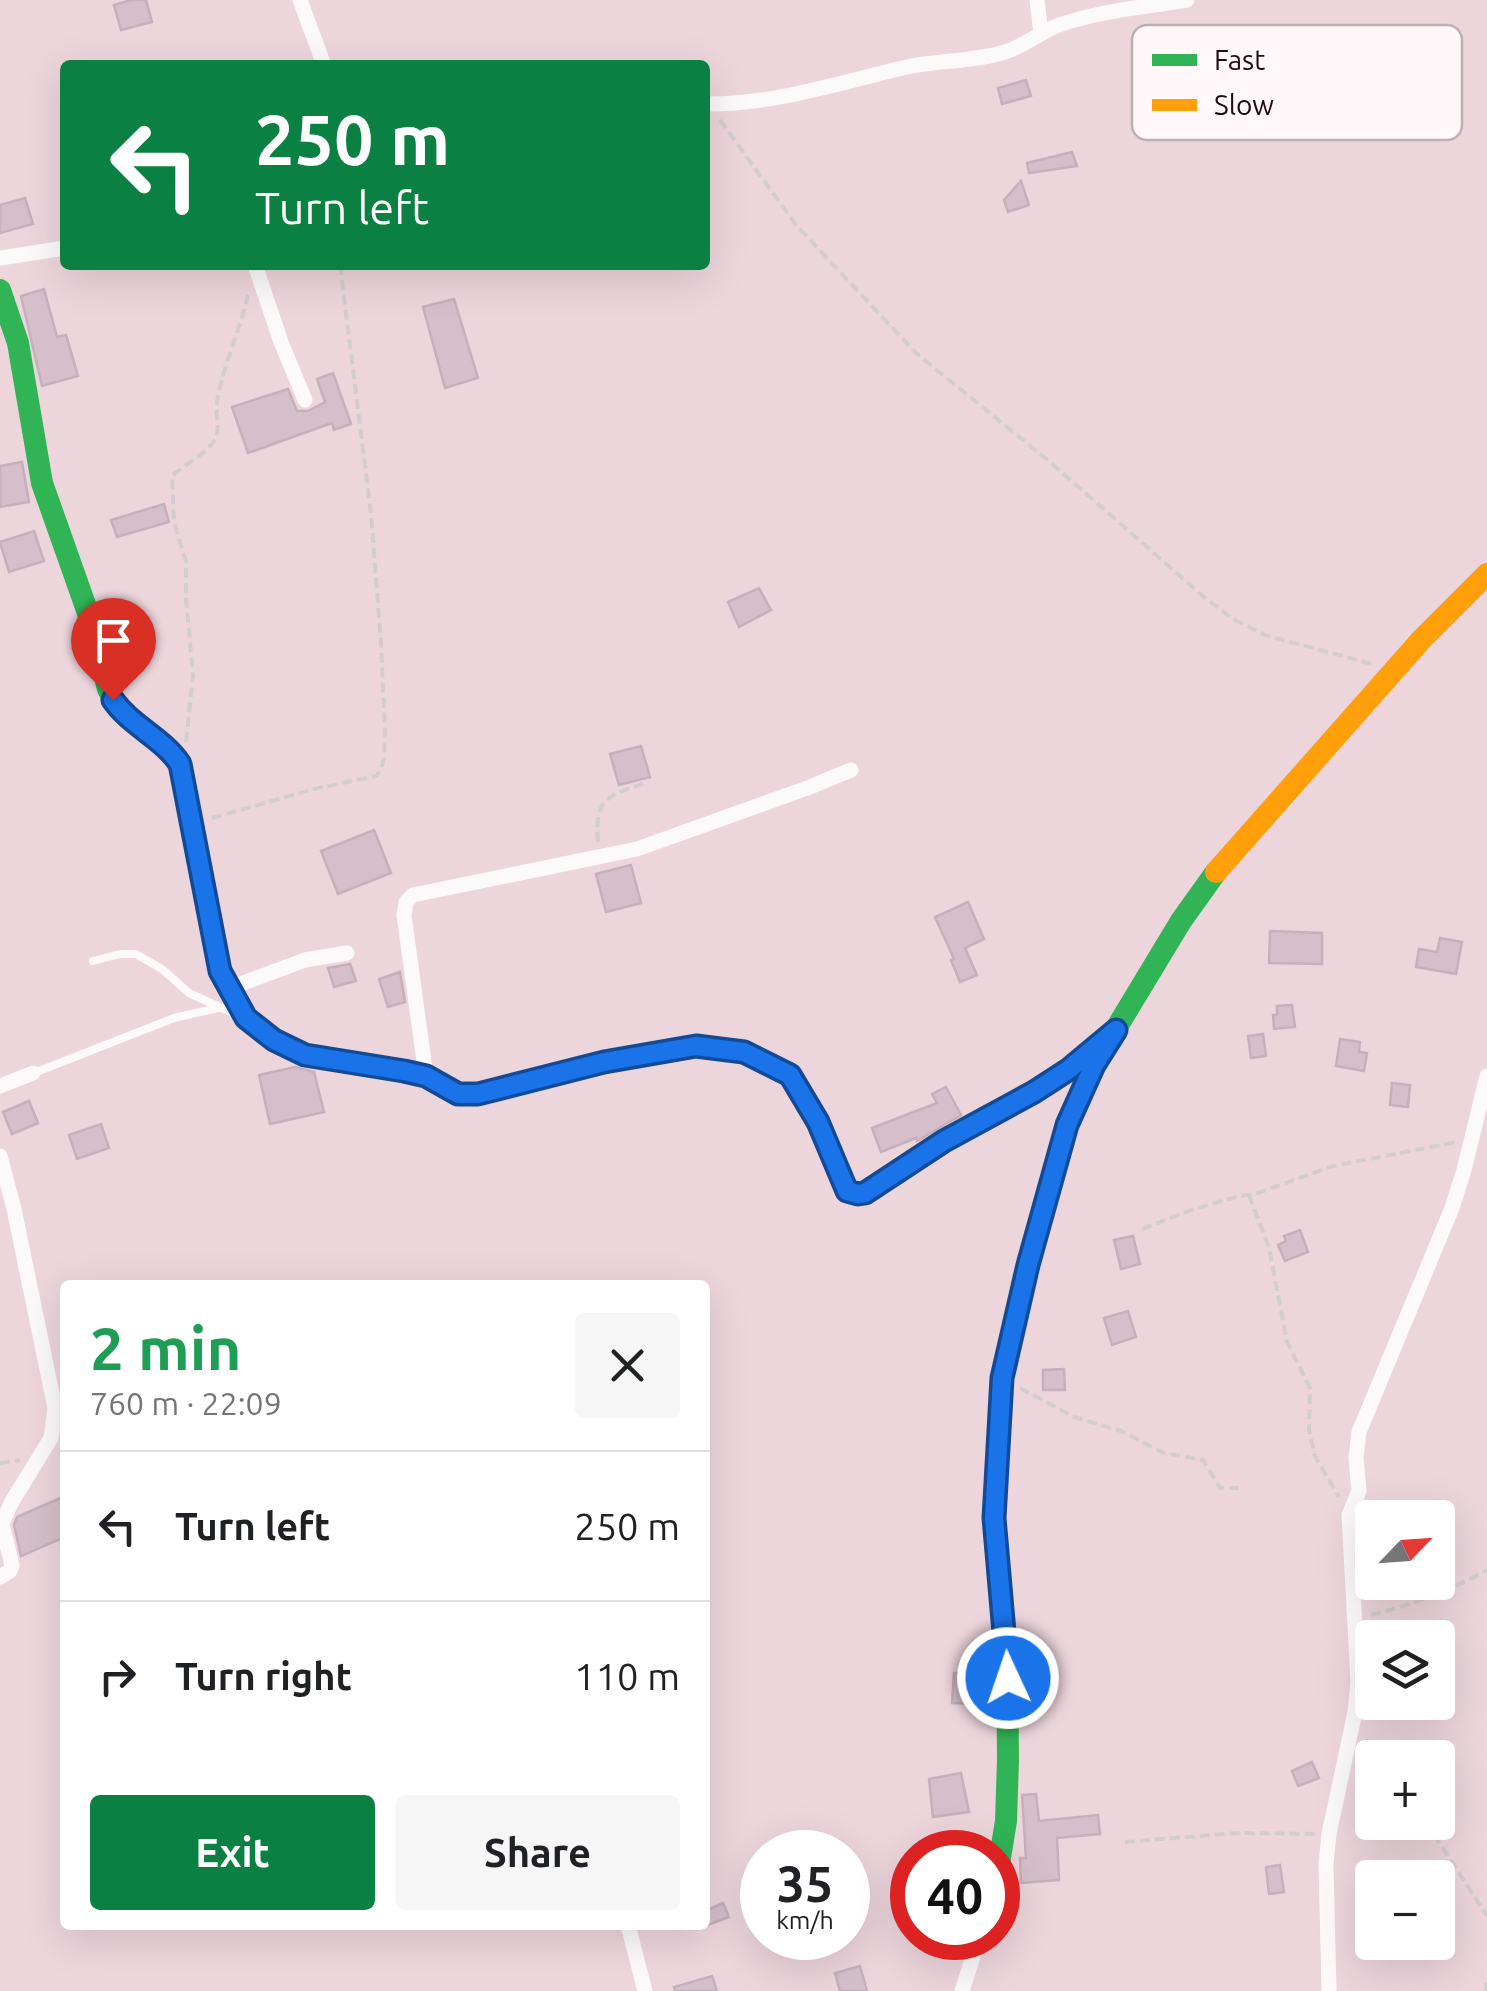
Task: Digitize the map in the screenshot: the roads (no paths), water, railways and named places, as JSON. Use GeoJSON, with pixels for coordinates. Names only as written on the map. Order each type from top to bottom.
{"type":"FeatureCollection","features":[{"type":"Feature","properties":{"kind":"street"},"geometry":{"type":"LineString","coordinates":[[300,0],[322,60]]}},
{"type":"Feature","properties":{"kind":"street"},"geometry":{"type":"LineString","coordinates":[[1038,0],[1041,33]]}},
{"type":"Feature","properties":{"kind":"street"},"geometry":{"type":"LineString","coordinates":[[710,104],[761,100],[910,66],[975,60],[1016,48],[1078,18],[1186,0]]}},
{"type":"Feature","properties":{"kind":"street"},"geometry":{"type":"LineString","coordinates":[[0,258],[60,249]]}},
{"type":"Feature","properties":{"kind":"street"},"geometry":{"type":"LineString","coordinates":[[257,270],[305,400]]}},
{"type":"Feature","properties":{"kind":"street"},"geometry":{"type":"LineString","coordinates":[[0,290],[18,343],[42,483],[88,613],[108,689],[120,710],[180,764],[224,998],[274,1040],[305,1055],[426,1076],[458,1094],[478,1094],[604,1062],[696,1046],[744,1052],[790,1075],[818,1122],[847,1191],[858,1194],[1034,1092],[1116,1030]]}},
{"type":"Feature","properties":{"kind":"street"},"geometry":{"type":"LineString","coordinates":[[1005,1830],[1007,1657],[994,1518],[1002,1378],[1067,1125],[1094,1065],[1216,872],[1421,640],[1487,574]]}},
{"type":"Feature","properties":{"kind":"street"},"geometry":{"type":"LineString","coordinates":[[426,1076],[404,915],[406,902],[418,893],[637,849],[851,770]]}},
{"type":"Feature","properties":{"kind":"street"},"geometry":{"type":"LineString","coordinates":[[224,998],[304,960],[346,953]]}},
{"type":"Feature","properties":{"kind":"street"},"geometry":{"type":"LineString","coordinates":[[0,1086],[33,1073]]}},
{"type":"Feature","properties":{"kind":"street"},"geometry":{"type":"LineString","coordinates":[[1329,1991],[1326,1864],[1358,1682],[1349,1514],[1359,1491],[1358,1432],[1479,1142],[1487,1076]]}},
{"type":"Feature","properties":{"kind":"street"},"geometry":{"type":"LineString","coordinates":[[0,1156],[55,1408],[52,1438],[19,1488],[2,1524],[12,1565],[0,1578]]}},
{"type":"Feature","properties":{"kind":"street"},"geometry":{"type":"LineString","coordinates":[[629,1930],[645,1991]]}},
{"type":"Feature","properties":{"kind":"street"},"geometry":{"type":"LineString","coordinates":[[962,1991],[972,1960]]}},
{"type":"Feature","properties":{"kind":"lane"},"geometry":{"type":"LineString","coordinates":[[93,960],[136,954],[162,969],[189,993],[224,998]]}},
{"type":"Feature","properties":{"kind":"lane"},"geometry":{"type":"LineString","coordinates":[[33,1073],[224,998]]}}]}
